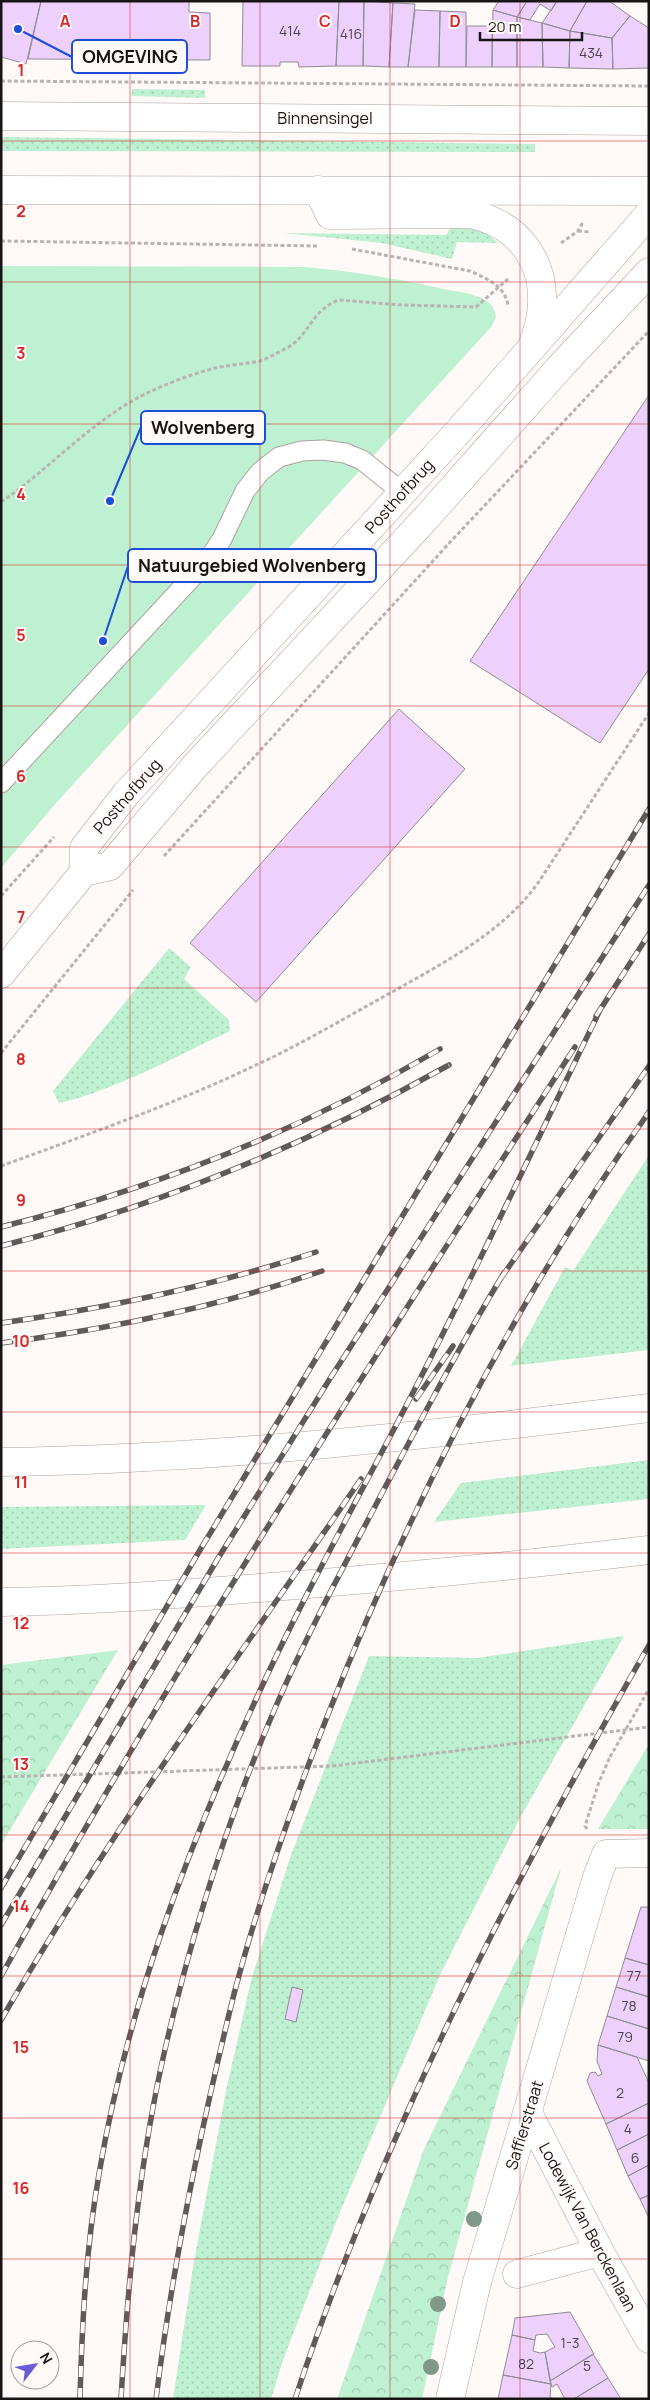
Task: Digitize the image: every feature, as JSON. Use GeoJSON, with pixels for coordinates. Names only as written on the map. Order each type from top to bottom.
{"type":"FeatureCollection","features":[{"type":"Feature","properties":{"kind":"main road","name":"Binnensingel"},"geometry":{"type":"LineString","coordinates":[[1,116],[649,121]]}},
{"type":"Feature","properties":{"kind":"main road"},"geometry":{"type":"LineString","coordinates":[[1,190],[649,190]]}},
{"type":"Feature","properties":{"kind":"main road"},"geometry":{"type":"LineString","coordinates":[[318,190],[330,215],[470,214],[488,218],[502,224],[524,244],[534,262],[540,281],[541,315],[533,344]]}},
{"type":"Feature","properties":{"kind":"main road","name":"Posthofbrug"},"geometry":{"type":"LineString","coordinates":[[649,214],[533,344],[457,433],[126,794],[84,848],[84,872],[110,866],[202,759],[427,517],[561,366],[649,272]]}},
{"type":"Feature","properties":{"kind":"main road"},"geometry":{"type":"LineString","coordinates":[[1,974],[84,872]]}},
{"type":"Feature","properties":{"kind":"main road"},"geometry":{"type":"LineString","coordinates":[[1,1462],[192,1453],[337,1443],[508,1426],[649,1408]]}},
{"type":"Feature","properties":{"kind":"main road"},"geometry":{"type":"LineString","coordinates":[[1,1602],[123,1598],[322,1583],[649,1550]]}},
{"type":"Feature","properties":{"kind":"main road"},"geometry":{"type":"LineString","coordinates":[[606,1854],[649,1853]]}},
{"type":"Feature","properties":{"kind":"main road","name":"Saffierstraat"},"geometry":{"type":"LineString","coordinates":[[450,2399],[476,2282],[597,1877],[606,1854]]}},
{"type":"Feature","properties":{"kind":"main road","name":"Lodewijk Van Berckenlaan"},"geometry":{"type":"LineString","coordinates":[[528,2113],[600,2252],[649,2339]]}},
{"type":"Feature","properties":{"kind":"main road"},"geometry":{"type":"LineString","coordinates":[[517,2274],[600,2252]]}},
{"type":"Feature","properties":{"kind":"lane"},"geometry":{"type":"LineString","coordinates":[[1,783],[208,560],[222,538],[245,491],[260,472],[280,457],[302,451],[323,450],[345,454],[362,460],[402,492]]}},
{"type":"Feature","properties":{"kind":"path"},"geometry":{"type":"LineString","coordinates":[[1,81],[649,86]]}},
{"type":"Feature","properties":{"kind":"path"},"geometry":{"type":"LineString","coordinates":[[1,241],[325,246]]}},
{"type":"Feature","properties":{"kind":"path"},"geometry":{"type":"LineString","coordinates":[[1,502],[21,489],[91,430],[145,394],[182,378],[214,368],[261,360],[290,346],[322,308],[339,300],[402,305],[476,306],[490,296],[498,286],[470,272],[344,247]]}},
{"type":"Feature","properties":{"kind":"path"},"geometry":{"type":"LineString","coordinates":[[160,860],[440,554],[649,330]]}},
{"type":"Feature","properties":{"kind":"path"},"geometry":{"type":"LineString","coordinates":[[1,1166],[172,1102],[255,1066],[407,983],[491,930],[524,902],[538,883],[649,713]]}},
{"type":"Feature","properties":{"kind":"path"},"geometry":{"type":"LineString","coordinates":[[1,1053],[135,889]]}},
{"type":"Feature","properties":{"kind":"path"},"geometry":{"type":"LineString","coordinates":[[606,1854],[585,1826],[599,1782],[610,1757],[649,1689]]}},
{"type":"Feature","properties":{"kind":"path"},"geometry":{"type":"LineString","coordinates":[[1,1777],[332,1766],[649,1727]]}},
{"type":"Feature","properties":{"kind":"green space"},"geometry":{"type":"Polygon","coordinates":[[[132,89],[205,90],[205,98],[131,96],[132,89]]]}},
{"type":"Feature","properties":{"kind":"green space"},"geometry":{"type":"Polygon","coordinates":[[[1,137],[535,144],[535,152],[1,151],[1,137]]]}},
{"type":"Feature","properties":{"kind":"green space"},"geometry":{"type":"Polygon","coordinates":[[[453,224],[483,230],[498,243],[457,242],[452,259],[382,243],[284,233],[446,235],[453,224]]]}},
{"type":"Feature","properties":{"kind":"green space"},"geometry":{"type":"Polygon","coordinates":[[[1,266],[304,267],[358,273],[474,295],[490,304],[494,309],[496,318],[491,327],[57,802],[1,868],[1,266]]]}},
{"type":"Feature","properties":{"kind":"green space"},"geometry":{"type":"Polygon","coordinates":[[[169,948],[191,967],[184,979],[229,1020],[230,1031],[124,1081],[59,1103],[53,1091],[169,948]]]}},
{"type":"Feature","properties":{"kind":"green space"},"geometry":{"type":"Polygon","coordinates":[[[649,1155],[649,1350],[511,1366],[565,1267],[573,1271],[649,1155]]]}},
{"type":"Feature","properties":{"kind":"green space"},"geometry":{"type":"Polygon","coordinates":[[[649,1460],[649,1499],[434,1522],[461,1483],[649,1460]]]}},
{"type":"Feature","properties":{"kind":"green space"},"geometry":{"type":"Polygon","coordinates":[[[206,1505],[185,1540],[1,1549],[1,1507],[206,1505]]]}},
{"type":"Feature","properties":{"kind":"green space"},"geometry":{"type":"Polygon","coordinates":[[[624,1636],[521,1816],[440,1975],[338,2217],[283,2360],[271,2399],[173,2399],[194,2261],[227,2086],[252,1977],[291,1855],[369,1656],[477,1658],[624,1636]]]}},
{"type":"Feature","properties":{"kind":"green space"},"geometry":{"type":"Polygon","coordinates":[[[118,1650],[1,1845],[1,1665],[118,1650]]]}},
{"type":"Feature","properties":{"kind":"green space"},"geometry":{"type":"Polygon","coordinates":[[[649,1744],[649,1829],[598,1829],[649,1744]]]}},
{"type":"Feature","properties":{"kind":"green space"},"geometry":{"type":"Polygon","coordinates":[[[561,1868],[448,2277],[422,2399],[337,2399],[424,2149],[561,1868]]]}},
{"type":"Feature","properties":{"kind":"building"},"geometry":{"type":"Polygon","coordinates":[[[1,1],[41,1],[26,64],[1,57],[1,1]]]}},
{"type":"Feature","properties":{"kind":"building"},"geometry":{"type":"Polygon","coordinates":[[[41,1],[189,1],[189,12],[210,13],[210,60],[28,59],[41,1]]]}},
{"type":"Feature","properties":{"kind":"building"},"geometry":{"type":"Polygon","coordinates":[[[243,1],[339,1],[336,66],[299,67],[298,62],[280,62],[280,66],[242,66],[243,1]]]}},
{"type":"Feature","properties":{"kind":"building"},"geometry":{"type":"Polygon","coordinates":[[[339,1],[364,1],[363,66],[336,66],[339,1]]]}},
{"type":"Feature","properties":{"kind":"building"},"geometry":{"type":"Polygon","coordinates":[[[364,1],[393,3],[389,67],[363,66],[364,1]]]}},
{"type":"Feature","properties":{"kind":"building"},"geometry":{"type":"Polygon","coordinates":[[[499,1],[527,1],[517,17],[493,10],[499,1]]]}},
{"type":"Feature","properties":{"kind":"building"},"geometry":{"type":"Polygon","coordinates":[[[527,1],[557,1],[551,11],[540,4],[530,20],[517,17],[527,1]]]}},
{"type":"Feature","properties":{"kind":"building"},"geometry":{"type":"Polygon","coordinates":[[[557,1],[587,1],[570,31],[542,23],[557,1]]]}},
{"type":"Feature","properties":{"kind":"building"},"geometry":{"type":"Polygon","coordinates":[[[587,1],[609,1],[630,16],[612,38],[570,31],[587,1]]]}},
{"type":"Feature","properties":{"kind":"building"},"geometry":{"type":"Polygon","coordinates":[[[393,3],[415,4],[408,67],[389,67],[393,3]]]}},
{"type":"Feature","properties":{"kind":"building"},"geometry":{"type":"Polygon","coordinates":[[[415,10],[440,11],[439,67],[408,67],[415,10]]]}},
{"type":"Feature","properties":{"kind":"building"},"geometry":{"type":"Polygon","coordinates":[[[493,10],[517,17],[517,67],[492,67],[493,10]]]}},
{"type":"Feature","properties":{"kind":"building"},"geometry":{"type":"Polygon","coordinates":[[[440,11],[466,12],[466,67],[439,67],[440,11]]]}},
{"type":"Feature","properties":{"kind":"building"},"geometry":{"type":"Polygon","coordinates":[[[630,16],[649,28],[649,68],[613,69],[612,38],[630,16]]]}},
{"type":"Feature","properties":{"kind":"building"},"geometry":{"type":"Polygon","coordinates":[[[517,17],[542,23],[543,67],[517,67],[517,17]]]}},
{"type":"Feature","properties":{"kind":"building"},"geometry":{"type":"Polygon","coordinates":[[[542,23],[570,31],[569,68],[543,67],[542,23]]]}},
{"type":"Feature","properties":{"kind":"building"},"geometry":{"type":"Polygon","coordinates":[[[467,26],[492,26],[492,67],[466,67],[467,26]]]}},
{"type":"Feature","properties":{"kind":"building"},"geometry":{"type":"Polygon","coordinates":[[[570,31],[612,38],[613,69],[569,68],[570,31]]]}},
{"type":"Feature","properties":{"kind":"building"},"geometry":{"type":"Polygon","coordinates":[[[649,395],[649,669],[600,743],[470,661],[649,395]]]}},
{"type":"Feature","properties":{"kind":"building"},"geometry":{"type":"Polygon","coordinates":[[[399,709],[465,769],[256,1002],[190,943],[399,709]]]}},
{"type":"Feature","properties":{"kind":"building"},"geometry":{"type":"Polygon","coordinates":[[[641,1907],[649,1907],[649,1965],[625,1958],[641,1907]]]}},
{"type":"Feature","properties":{"kind":"building"},"geometry":{"type":"Polygon","coordinates":[[[625,1958],[649,1965],[649,1997],[616,1987],[625,1958]]]}},
{"type":"Feature","properties":{"kind":"building"},"geometry":{"type":"Polygon","coordinates":[[[292,1987],[303,1990],[296,2022],[285,2019],[292,1987]]]}},
{"type":"Feature","properties":{"kind":"building"},"geometry":{"type":"Polygon","coordinates":[[[616,1987],[649,1997],[649,2029],[607,2016],[616,1987]]]}},
{"type":"Feature","properties":{"kind":"building"},"geometry":{"type":"Polygon","coordinates":[[[607,2016],[649,2029],[649,2061],[598,2045],[607,2016]]]}},
{"type":"Feature","properties":{"kind":"building"},"geometry":{"type":"Polygon","coordinates":[[[598,2045],[637,2057],[649,2083],[649,2103],[606,2124],[587,2081],[590,2073],[595,2072],[598,2076],[602,2074],[597,2061],[598,2045]]]}},
{"type":"Feature","properties":{"kind":"building"},"geometry":{"type":"Polygon","coordinates":[[[649,2103],[649,2134],[617,2150],[606,2124],[649,2103]]]}},
{"type":"Feature","properties":{"kind":"building"},"geometry":{"type":"Polygon","coordinates":[[[649,2134],[649,2165],[628,2176],[617,2150],[649,2134]]]}},
{"type":"Feature","properties":{"kind":"building"},"geometry":{"type":"Polygon","coordinates":[[[649,2165],[649,2195],[640,2199],[628,2176],[649,2165]]]}},
{"type":"Feature","properties":{"kind":"building"},"geometry":{"type":"Polygon","coordinates":[[[649,2195],[649,2218],[640,2199],[649,2195]]]}},
{"type":"Feature","properties":{"kind":"building"},"geometry":{"type":"Polygon","coordinates":[[[570,2312],[594,2354],[550,2381],[545,2352],[555,2347],[547,2334],[536,2335],[535,2340],[512,2335],[515,2318],[570,2312]]]}},
{"type":"Feature","properties":{"kind":"building"},"geometry":{"type":"Polygon","coordinates":[[[512,2335],[535,2340],[533,2351],[545,2352],[551,2384],[503,2375],[512,2335]]]}},
{"type":"Feature","properties":{"kind":"building"},"geometry":{"type":"Polygon","coordinates":[[[593,2354],[608,2378],[574,2399],[565,2399],[557,2384],[552,2387],[550,2381],[593,2354]]]}},
{"type":"Feature","properties":{"kind":"building"},"geometry":{"type":"Polygon","coordinates":[[[503,2375],[551,2384],[550,2397],[553,2399],[498,2399],[503,2375]]]}},
{"type":"Feature","properties":{"kind":"building"},"geometry":{"type":"Polygon","coordinates":[[[608,2378],[621,2399],[574,2399],[608,2378]]]}},
{"type":"Feature","properties":{"kind":"railway"},"geometry":{"type":"LineString","coordinates":[[1,1888],[200,1550],[649,809]]}},
{"type":"Feature","properties":{"kind":"railway"},"geometry":{"type":"LineString","coordinates":[[1,1925],[217,1560],[331,1377],[649,885]]}},
{"type":"Feature","properties":{"kind":"railway"},"geometry":{"type":"LineString","coordinates":[[596,1016],[649,934]]}},
{"type":"Feature","properties":{"kind":"railway"},"geometry":{"type":"LineString","coordinates":[[80,2399],[83,2314],[88,2258],[99,2174],[111,2112],[143,1990],[162,1930],[184,1871],[231,1754],[277,1655],[448,1324],[600,1010]]}},
{"type":"Feature","properties":{"kind":"railway"},"geometry":{"type":"LineString","coordinates":[[1,1976],[68,1857],[208,1623],[353,1392],[575,1047]]}},
{"type":"Feature","properties":{"kind":"railway"},"geometry":{"type":"LineString","coordinates":[[1,1227],[115,1194],[227,1154],[336,1105],[440,1049]]}},
{"type":"Feature","properties":{"kind":"railway"},"geometry":{"type":"LineString","coordinates":[[1,1246],[117,1212],[231,1170],[287,1147],[342,1121],[449,1065]]}},
{"type":"Feature","properties":{"kind":"railway"},"geometry":{"type":"LineString","coordinates":[[501,1278],[649,1066]]}},
{"type":"Feature","properties":{"kind":"railway"},"geometry":{"type":"LineString","coordinates":[[156,2399],[179,2246],[199,2144],[234,1994],[264,1891],[312,1755],[392,1562],[468,1407],[554,1256],[600,1183],[649,1112]]}},
{"type":"Feature","properties":{"kind":"railway"},"geometry":{"type":"LineString","coordinates":[[1,1323],[160,1295],[316,1252]]}},
{"type":"Feature","properties":{"kind":"railway"},"geometry":{"type":"LineString","coordinates":[[1,1343],[123,1324],[203,1306],[322,1271]]}},
{"type":"Feature","properties":{"kind":"railway"},"geometry":{"type":"LineString","coordinates":[[121,2399],[131,2265],[149,2133],[166,2045],[188,1958],[213,1873],[259,1747],[313,1626],[426,1411],[504,1273]]}},
{"type":"Feature","properties":{"kind":"railway"},"geometry":{"type":"LineString","coordinates":[[416,1399],[453,1346]]}},
{"type":"Feature","properties":{"kind":"railway"},"geometry":{"type":"LineString","coordinates":[[1,2020],[42,1950],[130,1814],[361,1479]]}},
{"type":"Feature","properties":{"kind":"railway"},"geometry":{"type":"LineString","coordinates":[[295,2399],[330,2300],[368,2203],[453,2013],[547,1828],[649,1645]]}},
{"type":"Feature","properties":{"kind":"place","name":"OMGEVING"},"geometry":{"type":"Point","coordinates":[18,29]}},
{"type":"Feature","properties":{"kind":"place","name":"Wolvenberg"},"geometry":{"type":"Point","coordinates":[110,501]}},
{"type":"Feature","properties":{"kind":"place","name":"Natuurgebied Wolvenberg"},"geometry":{"type":"Point","coordinates":[103,641]}}]}
